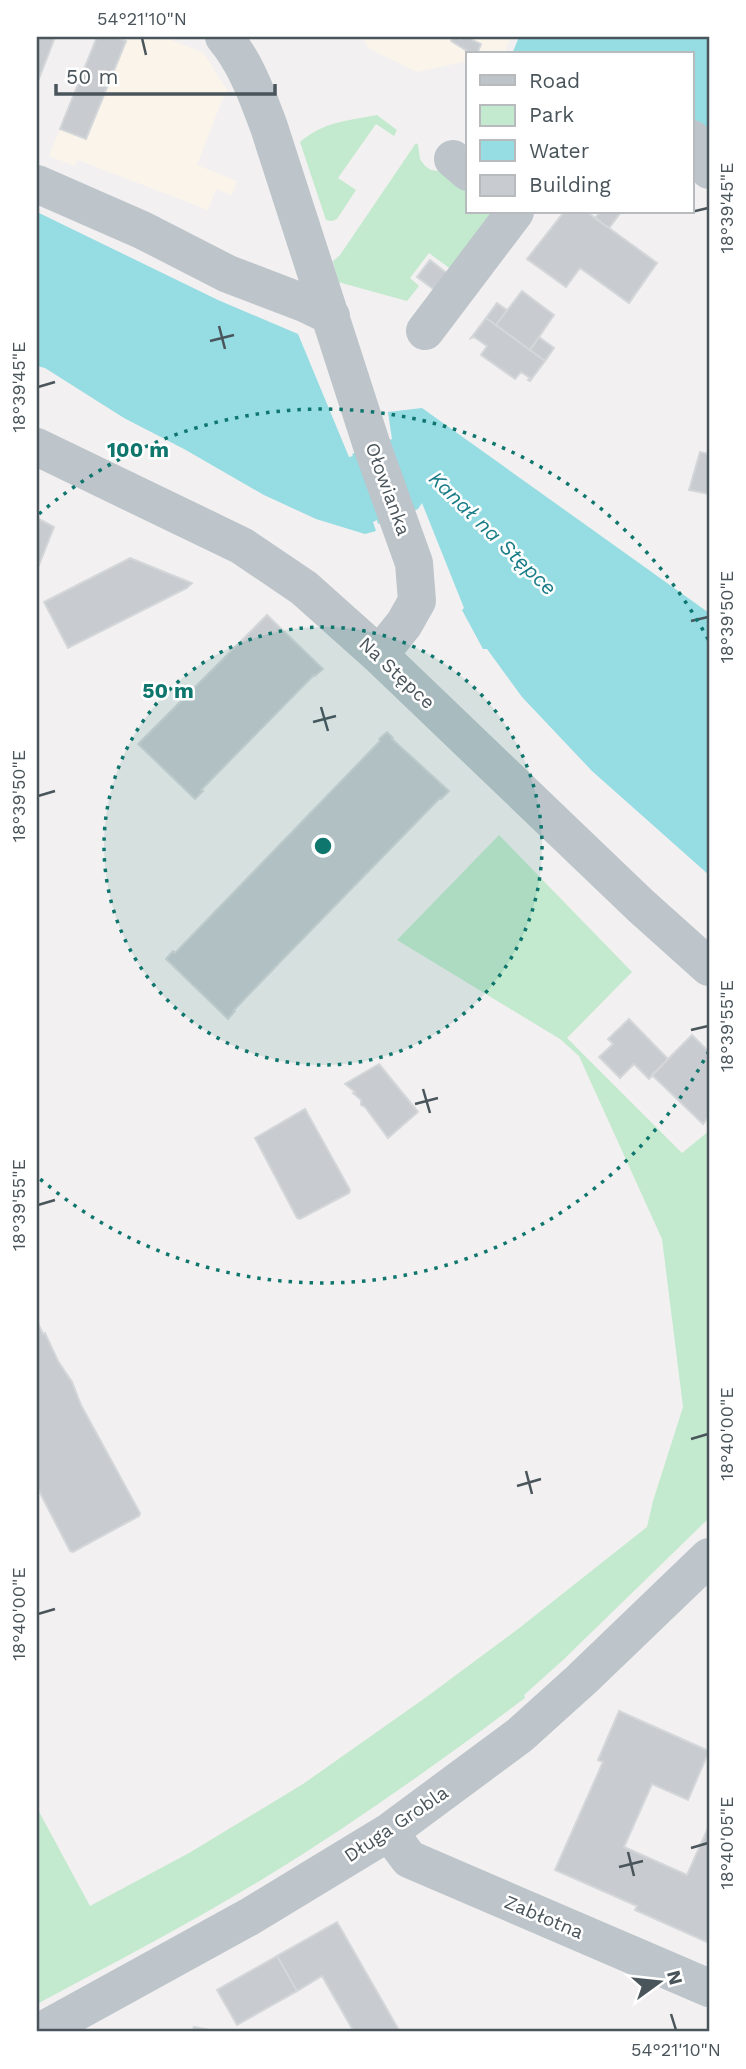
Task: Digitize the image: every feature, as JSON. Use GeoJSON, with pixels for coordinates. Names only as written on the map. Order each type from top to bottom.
{"type":"FeatureCollection","features":[{"type":"Feature","properties":{"kind":"street","name":"Ołowianka"},"geometry":{"type":"LineString","coordinates":[[224,37],[233,47],[251,79],[270,127],[372,446],[414,563],[417,601],[404,624],[379,655]]}},
{"type":"Feature","properties":{"kind":"street"},"geometry":{"type":"LineString","coordinates":[[694,143],[709,170]]}},
{"type":"Feature","properties":{"kind":"street"},"geometry":{"type":"LineString","coordinates":[[37,184],[142,230],[228,274],[331,316]]}},
{"type":"Feature","properties":{"kind":"street"},"geometry":{"type":"LineString","coordinates":[[425,331],[513,214]]}},
{"type":"Feature","properties":{"kind":"street","name":"Na Stępce"},"geometry":{"type":"LineString","coordinates":[[37,447],[242,546],[304,588],[379,655],[641,906],[709,967]]}},
{"type":"Feature","properties":{"kind":"street","name":"Długa Grobla"},"geometry":{"type":"LineString","coordinates":[[40,2032],[249,1917],[389,1832],[520,1735],[582,1680],[709,1557]]}},
{"type":"Feature","properties":{"kind":"street","name":"Zabłotna"},"geometry":{"type":"LineString","coordinates":[[389,1832],[409,1859],[709,1988]]}},
{"type":"Feature","properties":{"kind":"shaded area"},"geometry":{"type":"Polygon","coordinates":[[[97,37],[164,37],[204,53],[230,95],[224,95],[197,165],[237,181],[232,195],[216,189],[208,210],[78,160],[75,166],[49,156],[97,37]]]}},
{"type":"Feature","properties":{"kind":"shaded area"},"geometry":{"type":"Polygon","coordinates":[[[362,37],[511,37],[505,52],[466,52],[466,61],[417,72],[368,48],[362,37]]]}},
{"type":"Feature","properties":{"kind":"green space"},"geometry":{"type":"Polygon","coordinates":[[[377,115],[397,130],[394,136],[376,124],[338,178],[356,190],[337,219],[326,220],[300,142],[327,126],[377,115]]]}},
{"type":"Feature","properties":{"kind":"green space"},"geometry":{"type":"Polygon","coordinates":[[[416,143],[420,159],[425,166],[466,182],[466,214],[498,214],[456,273],[429,253],[410,278],[419,286],[407,301],[338,282],[333,261],[340,255],[416,143]]]}},
{"type":"Feature","properties":{"kind":"green space"},"geometry":{"type":"Polygon","coordinates":[[[499,835],[632,972],[567,1038],[682,1153],[709,1131],[709,1518],[524,1695],[525,1698],[462,1745],[365,1813],[266,1877],[181,1927],[37,2004],[37,1808],[90,1906],[189,1853],[303,1784],[518,1629],[647,1527],[683,1407],[662,1239],[579,1056],[560,1039],[397,940],[499,835]]]}},
{"type":"Feature","properties":{"kind":"water"},"geometry":{"type":"Polygon","coordinates":[[[519,37],[709,37],[709,149],[694,123],[694,52],[513,52],[519,37]]]}},
{"type":"Feature","properties":{"kind":"water","name":"Kanał na Stępce"},"geometry":{"type":"Polygon","coordinates":[[[37,212],[218,300],[298,334],[349,457],[392,439],[388,412],[422,408],[709,613],[709,875],[592,771],[522,697],[487,649],[483,649],[462,610],[464,608],[422,503],[418,509],[378,524],[377,520],[373,522],[376,531],[365,534],[316,519],[264,495],[124,418],[45,368],[37,366],[37,212]]]}},
{"type":"Feature","properties":{"kind":"building"},"geometry":{"type":"Polygon","coordinates":[[[37,37],[55,37],[37,84],[37,37]]]}},
{"type":"Feature","properties":{"kind":"building"},"geometry":{"type":"Polygon","coordinates":[[[97,37],[115,37],[126,41],[86,139],[60,129],[97,37]]]}},
{"type":"Feature","properties":{"kind":"building"},"geometry":{"type":"Polygon","coordinates":[[[453,37],[473,37],[472,40],[481,44],[478,52],[469,52],[451,41],[453,37]]]}},
{"type":"Feature","properties":{"kind":"building"},"geometry":{"type":"Polygon","coordinates":[[[562,214],[590,214],[657,263],[629,303],[580,268],[566,287],[527,259],[562,214]]]}},
{"type":"Feature","properties":{"kind":"building"},"geometry":{"type":"Polygon","coordinates":[[[598,214],[620,214],[609,228],[595,218],[598,214]]]}},
{"type":"Feature","properties":{"kind":"building"},"geometry":{"type":"Polygon","coordinates":[[[430,260],[448,274],[436,291],[417,277],[430,260]]]}},
{"type":"Feature","properties":{"kind":"building"},"geometry":{"type":"Polygon","coordinates":[[[522,291],[554,315],[530,350],[496,325],[522,291]]]}},
{"type":"Feature","properties":{"kind":"building"},"geometry":{"type":"Polygon","coordinates":[[[497,303],[507,310],[496,325],[486,318],[497,303]]]}},
{"type":"Feature","properties":{"kind":"building"},"geometry":{"type":"Polygon","coordinates":[[[486,318],[545,361],[530,381],[530,378],[521,372],[515,379],[481,355],[487,346],[474,337],[471,338],[486,318]]]}},
{"type":"Feature","properties":{"kind":"building"},"geometry":{"type":"Polygon","coordinates":[[[539,337],[554,348],[545,361],[530,350],[539,337]]]}},
{"type":"Feature","properties":{"kind":"building"},"geometry":{"type":"Polygon","coordinates":[[[700,452],[709,454],[709,494],[689,490],[700,452]]]}},
{"type":"Feature","properties":{"kind":"building"},"geometry":{"type":"Polygon","coordinates":[[[37,518],[54,527],[37,570],[37,518]]]}},
{"type":"Feature","properties":{"kind":"building"},"geometry":{"type":"Polygon","coordinates":[[[130,558],[192,583],[187,588],[68,648],[44,602],[130,558]]]}},
{"type":"Feature","properties":{"kind":"building"},"geometry":{"type":"Polygon","coordinates":[[[267,615],[323,669],[314,675],[195,799],[138,744],[267,615]]]}},
{"type":"Feature","properties":{"kind":"building"},"geometry":{"type":"Polygon","coordinates":[[[387,732],[449,791],[284,958],[228,1019],[166,959],[173,951],[175,953],[387,732]]]}},
{"type":"Feature","properties":{"kind":"building"},"geometry":{"type":"Polygon","coordinates":[[[629,1019],[668,1059],[649,1079],[634,1064],[620,1078],[599,1057],[613,1044],[608,1039],[629,1019]]]}},
{"type":"Feature","properties":{"kind":"building"},"geometry":{"type":"Polygon","coordinates":[[[692,1035],[709,1052],[709,1117],[703,1124],[652,1075],[692,1035]]]}},
{"type":"Feature","properties":{"kind":"building"},"geometry":{"type":"Polygon","coordinates":[[[379,1064],[418,1112],[388,1138],[361,1105],[361,1100],[353,1093],[355,1092],[345,1084],[379,1064]]]}},
{"type":"Feature","properties":{"kind":"building"},"geometry":{"type":"Polygon","coordinates":[[[305,1109],[350,1190],[300,1219],[297,1218],[255,1138],[305,1109]]]}},
{"type":"Feature","properties":{"kind":"building"},"geometry":{"type":"Polygon","coordinates":[[[37,1321],[140,1513],[73,1552],[70,1551],[37,1487],[37,1321]]]}},
{"type":"Feature","properties":{"kind":"building"},"geometry":{"type":"Polygon","coordinates":[[[619,1711],[709,1751],[688,1800],[652,1784],[624,1847],[687,1875],[709,1826],[709,1943],[635,1910],[637,1906],[555,1870],[603,1762],[598,1760],[619,1711]]]}},
{"type":"Feature","properties":{"kind":"building"},"geometry":{"type":"Polygon","coordinates":[[[337,1922],[400,2032],[354,2032],[322,1976],[297,1991],[277,1956],[337,1922]]]}},
{"type":"Feature","properties":{"kind":"building"},"geometry":{"type":"Polygon","coordinates":[[[277,1956],[297,1991],[237,2025],[217,1990],[277,1956]]]}},
{"type":"Feature","properties":{"kind":"building"},"geometry":{"type":"Polygon","coordinates":[[[194,2027],[221,2032],[193,2032],[194,2027]]]}}]}
